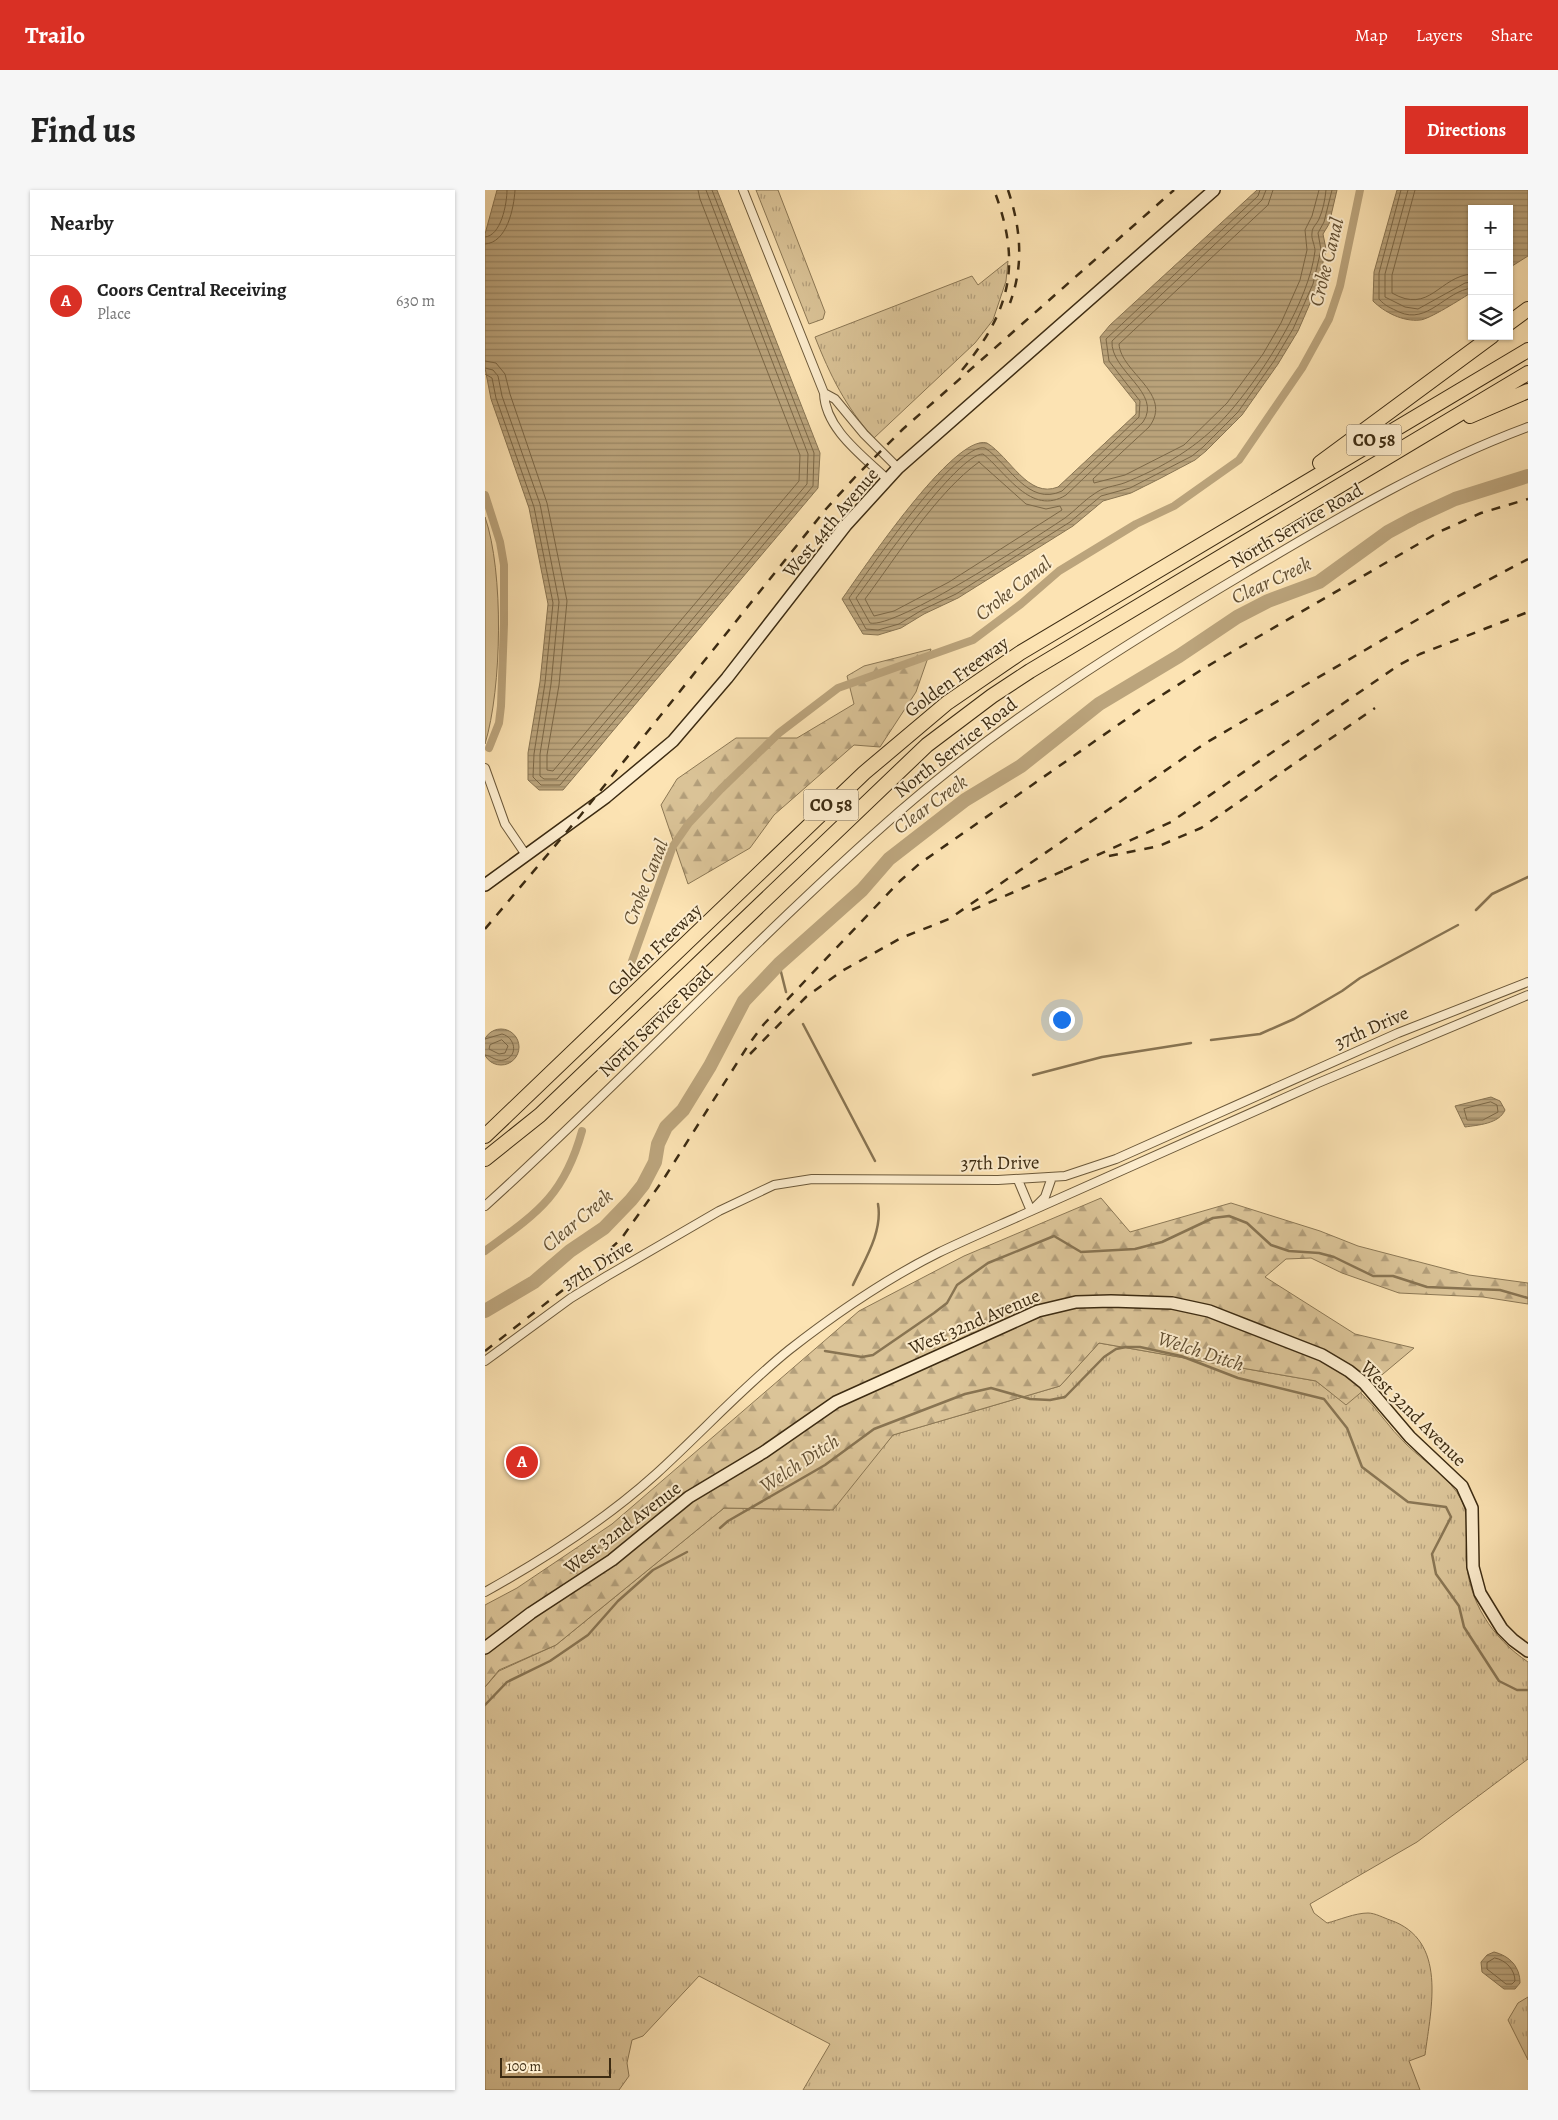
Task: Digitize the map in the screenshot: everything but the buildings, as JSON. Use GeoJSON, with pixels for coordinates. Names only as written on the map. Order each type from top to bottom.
{"type":"FeatureCollection","features":[{"type":"Feature","properties":{"kind":"highway"},"geometry":{"type":"LineString","coordinates":[[1513,320],[1528,309]]}},
{"type":"Feature","properties":{"kind":"highway"},"geometry":{"type":"LineString","coordinates":[[1221,531],[1391,413],[1488,340]]}},
{"type":"Feature","properties":{"kind":"highway","name":"Golden Freeway"},"geometry":{"type":"LineString","coordinates":[[485,1136],[864,773],[947,703],[1020,653],[1221,531],[1528,350]]}},
{"type":"Feature","properties":{"kind":"highway","name":"Golden Freeway"},"geometry":{"type":"LineString","coordinates":[[485,1159],[541,1115],[927,745],[992,696],[1030,671],[1528,372]]}},
{"type":"Feature","properties":{"kind":"highway"},"geometry":{"type":"LineString","coordinates":[[1352,477],[1465,418],[1528,392]]}},
{"type":"Feature","properties":{"kind":"street"},"geometry":{"type":"LineString","coordinates":[[743,190],[825,392],[825,407],[833,422],[850,443],[887,479]]}},
{"type":"Feature","properties":{"kind":"street","name":"West 44th Avenue"},"geometry":{"type":"LineString","coordinates":[[485,885],[613,792],[673,741],[721,684],[839,534],[887,479],[1214,190]]}},
{"type":"Feature","properties":{"kind":"street"},"geometry":{"type":"LineString","coordinates":[[825,392],[835,399],[864,434],[898,468]]}},
{"type":"Feature","properties":{"kind":"street","name":"North Service Road"},"geometry":{"type":"LineString","coordinates":[[485,1206],[852,854],[972,751],[1066,684],[1128,643],[1315,532],[1426,471],[1528,427]]}},
{"type":"Feature","properties":{"kind":"street"},"geometry":{"type":"LineString","coordinates":[[485,768],[505,824],[526,855]]}},
{"type":"Feature","properties":{"kind":"street","name":"37th Drive"},"geometry":{"type":"LineString","coordinates":[[485,1361],[571,1298],[719,1211],[774,1184],[812,1179],[1018,1180],[1052,1177],[1080,1171],[1116,1160],[1398,1033],[1528,982]]}},
{"type":"Feature","properties":{"kind":"street"},"geometry":{"type":"LineString","coordinates":[[485,1592],[570,1542],[601,1520],[655,1474],[789,1351],[831,1319],[888,1282],[937,1254],[1031,1210],[1318,1083],[1528,995]]}},
{"type":"Feature","properties":{"kind":"street"},"geometry":{"type":"LineString","coordinates":[[1031,1210],[1045,1197],[1052,1177]]}},
{"type":"Feature","properties":{"kind":"street"},"geometry":{"type":"LineString","coordinates":[[1018,1180],[1031,1210]]}},
{"type":"Feature","properties":{"kind":"street","name":"West 32nd Avenue"},"geometry":{"type":"LineString","coordinates":[[485,1648],[531,1613],[612,1560],[689,1497],[764,1452],[836,1402],[1038,1311],[1077,1302],[1119,1301],[1172,1303],[1209,1311],[1322,1355],[1364,1383],[1407,1433],[1462,1486],[1472,1508],[1473,1567],[1480,1593],[1502,1629],[1528,1651]]}},
{"type":"Feature","properties":{"kind":"green space"},"geometry":{"type":"Polygon","coordinates":[[[756,190],[778,190],[825,312],[823,319],[809,324],[756,190]]]}},
{"type":"Feature","properties":{"kind":"green space"},"geometry":{"type":"Polygon","coordinates":[[[1008,261],[1006,281],[993,320],[975,343],[874,438],[847,403],[815,337],[972,276],[978,285],[1008,261]]]}},
{"type":"Feature","properties":{"kind":"green space"},"geometry":{"type":"Polygon","coordinates":[[[485,517],[495,568],[498,598],[498,630],[495,693],[485,744],[485,517]]]}},
{"type":"Feature","properties":{"kind":"green space"},"geometry":{"type":"Polygon","coordinates":[[[931,649],[916,692],[880,747],[854,745],[774,815],[750,848],[688,884],[661,805],[677,779],[736,738],[797,738],[854,704],[847,676],[864,666],[931,649]]]}},
{"type":"Feature","properties":{"kind":"green space"},"geometry":{"type":"Polygon","coordinates":[[[1101,1198],[1130,1232],[1231,1203],[1320,1231],[1358,1246],[1469,1275],[1528,1283],[1528,1304],[1483,1297],[1399,1293],[1342,1273],[1311,1258],[1286,1259],[1265,1277],[1355,1334],[1414,1348],[1346,1405],[1316,1381],[1099,1343],[1060,1386],[893,1435],[833,1510],[724,1508],[556,1645],[499,1670],[485,1687],[485,1605],[517,1588],[612,1524],[859,1311],[964,1256],[1101,1198]]]}},
{"type":"Feature","properties":{"kind":"green space"},"geometry":{"type":"Polygon","coordinates":[[[1099,1343],[1316,1381],[1346,1404],[1360,1392],[1400,1438],[1451,1484],[1462,1501],[1467,1522],[1466,1557],[1471,1589],[1484,1617],[1493,1630],[1503,1642],[1528,1662],[1528,1759],[1417,1842],[1310,1904],[1314,1913],[1327,1923],[1358,1914],[1374,1914],[1408,1930],[1421,1943],[1428,1959],[1432,1997],[1425,2055],[1409,2061],[1420,2090],[803,2090],[830,2044],[699,1976],[643,2036],[632,2040],[627,2063],[629,2076],[619,2090],[485,2090],[485,1687],[499,1671],[556,1645],[724,1508],[830,1510],[893,1435],[1060,1386],[1099,1343]]]}},
{"type":"Feature","properties":{"kind":"green space"},"geometry":{"type":"Polygon","coordinates":[[[1528,1997],[1528,2060],[1508,2020],[1518,2003],[1528,1997]]]}},
{"type":"Feature","properties":{"kind":"water"},"geometry":{"type":"Polygon","coordinates":[[[497,190],[717,190],[820,453],[818,488],[563,790],[539,790],[528,780],[528,753],[540,682],[548,604],[529,508],[491,399],[485,368],[485,234],[497,190]]]}},
{"type":"Feature","properties":{"kind":"water"},"geometry":{"type":"Polygon","coordinates":[[[1257,190],[1337,190],[1329,224],[1323,234],[1326,249],[1318,285],[1298,331],[1278,364],[1242,415],[1195,460],[1131,493],[1103,501],[1073,526],[958,598],[924,614],[901,628],[878,635],[863,634],[842,599],[910,507],[953,459],[972,446],[987,443],[1028,482],[1037,487],[1047,489],[1058,487],[1136,414],[1136,403],[1104,363],[1100,337],[1110,325],[1257,190]]]}},
{"type":"Feature","properties":{"kind":"water"},"geometry":{"type":"Polygon","coordinates":[[[1397,190],[1528,190],[1528,256],[1513,265],[1513,205],[1468,205],[1468,294],[1446,308],[1420,320],[1401,318],[1388,312],[1373,301],[1374,272],[1397,190]]]}},
{"type":"Feature","properties":{"kind":"water"},"geometry":{"type":"Polygon","coordinates":[[[501,1029],[508,1030],[514,1034],[518,1040],[518,1054],[514,1060],[508,1064],[501,1065],[494,1064],[488,1060],[484,1054],[483,1047],[484,1040],[488,1034],[494,1030],[501,1029]]]}},
{"type":"Feature","properties":{"kind":"water"},"geometry":{"type":"Polygon","coordinates":[[[1491,1097],[1500,1101],[1505,1110],[1502,1115],[1488,1123],[1465,1127],[1455,1106],[1491,1097]]]}},
{"type":"Feature","properties":{"kind":"water"},"geometry":{"type":"Polygon","coordinates":[[[1494,1952],[1505,1956],[1516,1967],[1520,1983],[1515,1989],[1504,1989],[1482,1972],[1481,1962],[1487,1955],[1494,1952]]]}},
{"type":"Feature","properties":{"kind":"waterway","name":"Croke Canal"},"geometry":{"type":"LineString","coordinates":[[632,961],[673,846],[689,823],[779,733],[838,688],[973,640],[1021,604],[1059,571],[1136,524],[1174,506],[1239,460],[1302,368],[1329,319],[1340,286],[1360,190]]}},
{"type":"Feature","properties":{"kind":"waterway","name":"Clear Creek"},"geometry":{"type":"LineString","coordinates":[[485,1311],[534,1282],[570,1251],[604,1228],[631,1200],[643,1185],[655,1162],[658,1144],[666,1127],[683,1110],[710,1066],[744,1001],[779,964],[862,890],[889,859],[965,800],[1021,766],[1099,704],[1179,656],[1237,617],[1268,601],[1319,582],[1388,532],[1414,518],[1455,499],[1528,476]]}},
{"type":"Feature","properties":{"kind":"waterway"},"geometry":{"type":"LineString","coordinates":[[485,495],[500,542],[504,565],[501,706],[499,723],[489,748]]}},
{"type":"Feature","properties":{"kind":"waterway"},"geometry":{"type":"LineString","coordinates":[[1476,910],[1492,894],[1528,877]]}},
{"type":"Feature","properties":{"kind":"waterway"},"geometry":{"type":"LineString","coordinates":[[1211,1040],[1260,1034],[1294,1019],[1342,991],[1360,978],[1458,925]]}},
{"type":"Feature","properties":{"kind":"waterway"},"geometry":{"type":"LineString","coordinates":[[779,964],[786,992]]}},
{"type":"Feature","properties":{"kind":"waterway"},"geometry":{"type":"LineString","coordinates":[[803,1024],[875,1161]]}},
{"type":"Feature","properties":{"kind":"waterway"},"geometry":{"type":"LineString","coordinates":[[1033,1075],[1102,1057],[1191,1043]]}},
{"type":"Feature","properties":{"kind":"waterway","name":"Croke Canal"},"geometry":{"type":"LineString","coordinates":[[485,1251],[534,1213],[557,1188],[567,1172],[582,1131]]}},
{"type":"Feature","properties":{"kind":"waterway"},"geometry":{"type":"LineString","coordinates":[[853,1285],[875,1236],[879,1215],[878,1204]]}},
{"type":"Feature","properties":{"kind":"waterway"},"geometry":{"type":"LineString","coordinates":[[825,1351],[862,1357],[873,1355],[947,1303],[957,1285],[988,1263],[1054,1236],[1081,1252],[1135,1249],[1162,1242],[1213,1218],[1229,1216],[1247,1223],[1271,1245],[1289,1251],[1319,1253],[1334,1257],[1373,1276],[1393,1276],[1427,1287],[1500,1290],[1528,1298]]}},
{"type":"Feature","properties":{"kind":"waterway","name":"Welch Ditch"},"geometry":{"type":"LineString","coordinates":[[720,1528],[728,1521],[825,1465],[874,1429],[965,1394],[991,1388],[1030,1399],[1050,1400],[1065,1397],[1104,1357],[1116,1349],[1140,1347],[1181,1356],[1238,1378],[1324,1399],[1347,1428],[1362,1467],[1408,1502],[1446,1507],[1451,1517],[1432,1554],[1436,1574],[1459,1606],[1464,1627],[1499,1681],[1517,1690],[1528,1690]]}},
{"type":"Feature","properties":{"kind":"waterway","name":"Welch Ditch"},"geometry":{"type":"LineString","coordinates":[[485,1705],[507,1682],[550,1661],[588,1635],[618,1601],[653,1570],[687,1552]]}},
{"type":"Feature","properties":{"kind":"railway"},"geometry":{"type":"LineString","coordinates":[[962,370],[992,327],[1007,285],[1009,264],[1008,241],[1003,217],[994,190]]}},
{"type":"Feature","properties":{"kind":"railway"},"geometry":{"type":"LineString","coordinates":[[1008,190],[1016,219],[1019,247],[1017,275],[1010,303]]}},
{"type":"Feature","properties":{"kind":"railway"},"geometry":{"type":"LineString","coordinates":[[485,929],[580,816],[826,509],[857,475],[903,429],[1174,190]]}},
{"type":"Feature","properties":{"kind":"railway"},"geometry":{"type":"LineString","coordinates":[[485,1351],[577,1279],[621,1239],[663,1180],[749,1044],[764,1024],[900,881],[919,864],[1148,704],[1206,667],[1439,532],[1481,513],[1528,499]]}},
{"type":"Feature","properties":{"kind":"railway"},"geometry":{"type":"LineString","coordinates":[[750,1054],[806,997],[842,971],[901,938],[949,919],[1204,744],[1451,600],[1528,559]]}},
{"type":"Feature","properties":{"kind":"railway"},"geometry":{"type":"LineString","coordinates":[[1064,870],[1171,822],[1399,665],[1420,654],[1528,612]]}},
{"type":"Feature","properties":{"kind":"railway"},"geometry":{"type":"LineString","coordinates":[[1109,856],[1159,846],[1201,828],[1375,708]]}},
{"type":"Feature","properties":{"kind":"railway"},"geometry":{"type":"LineString","coordinates":[[972,910],[1070,868]]}},
{"type":"Feature","properties":{"kind":"place","name":"Coors Central Receiving"},"geometry":{"type":"Point","coordinates":[522,1462]}}]}
